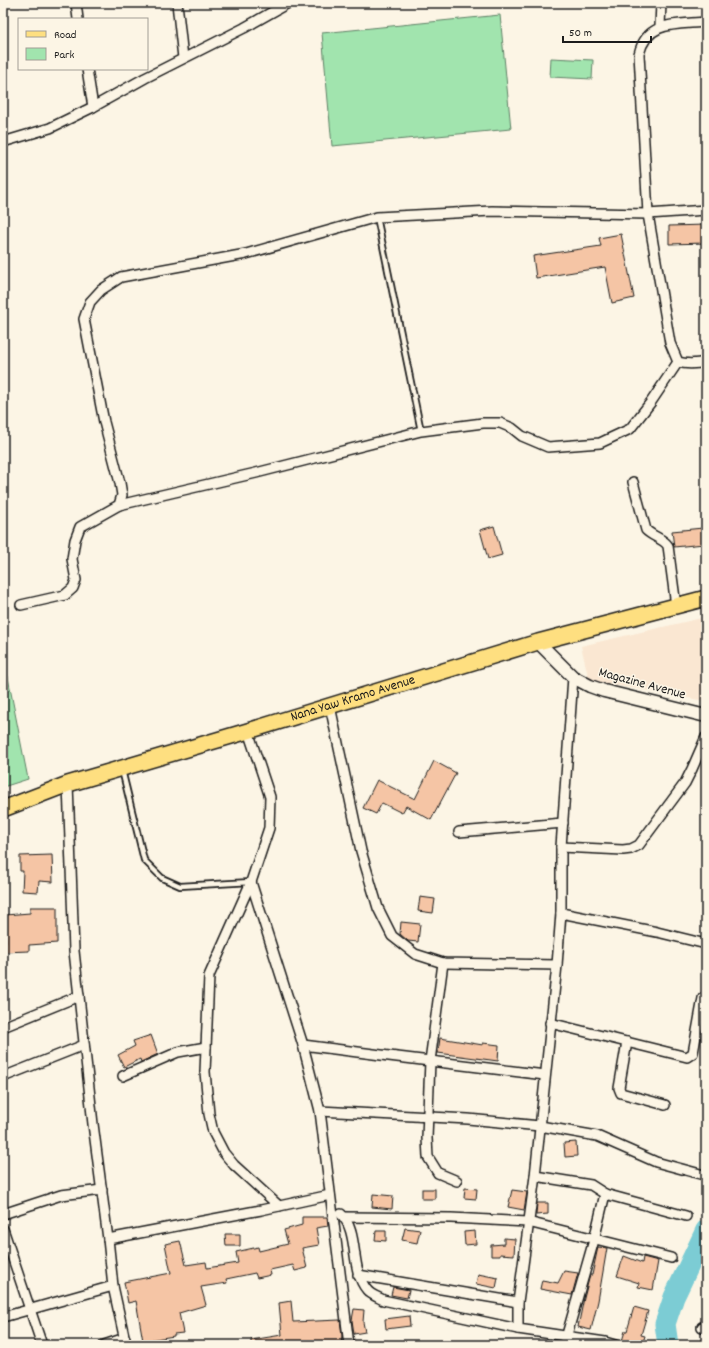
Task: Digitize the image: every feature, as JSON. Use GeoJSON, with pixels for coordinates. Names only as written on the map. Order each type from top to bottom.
{"type":"FeatureCollection","features":[{"type":"Feature","properties":{"kind":"main road","name":"Nana Yaw Kramo Avenue"},"geometry":{"type":"LineString","coordinates":[[3,809],[68,784],[248,731],[538,642],[706,598]]}},
{"type":"Feature","properties":{"kind":"street"},"geometry":{"type":"LineString","coordinates":[[76,3],[78,18]]}},
{"type":"Feature","properties":{"kind":"street"},"geometry":{"type":"LineString","coordinates":[[178,3],[182,58]]}},
{"type":"Feature","properties":{"kind":"street"},"geometry":{"type":"LineString","coordinates":[[3,142],[50,128],[94,107],[182,58],[244,28],[288,3]]}},
{"type":"Feature","properties":{"kind":"street"},"geometry":{"type":"LineString","coordinates":[[660,26],[661,3]]}},
{"type":"Feature","properties":{"kind":"street"},"geometry":{"type":"LineString","coordinates":[[678,362],[670,343],[648,214],[639,54],[641,44],[647,36],[660,26],[706,22]]}},
{"type":"Feature","properties":{"kind":"street"},"geometry":{"type":"LineString","coordinates":[[87,70],[94,107]]}},
{"type":"Feature","properties":{"kind":"street"},"geometry":{"type":"LineString","coordinates":[[119,505],[122,495],[120,483],[104,422],[84,319],[90,302],[101,290],[121,277],[246,254],[377,217],[492,211],[648,214],[706,210]]}},
{"type":"Feature","properties":{"kind":"street"},"geometry":{"type":"LineString","coordinates":[[678,362],[685,364],[706,362]]}},
{"type":"Feature","properties":{"kind":"street"},"geometry":{"type":"LineString","coordinates":[[21,605],[65,596],[73,588],[76,580],[72,558],[75,540],[80,527],[119,505],[421,430],[483,423],[500,423],[512,428],[522,436],[548,447],[600,443],[630,430],[678,362]]}},
{"type":"Feature","properties":{"kind":"street"},"geometry":{"type":"LineString","coordinates":[[633,482],[646,530],[650,534],[666,542],[668,546],[676,606]]}},
{"type":"Feature","properties":{"kind":"street","name":"Magazine Avenue"},"geometry":{"type":"LineString","coordinates":[[538,642],[573,677],[590,686],[604,691],[706,716]]}},
{"type":"Feature","properties":{"kind":"street"},"geometry":{"type":"LineString","coordinates":[[518,1329],[518,1302],[535,1176],[557,965],[561,913],[561,847],[573,677]]}},
{"type":"Feature","properties":{"kind":"street"},"geometry":{"type":"LineString","coordinates":[[330,706],[361,851],[378,908],[392,936],[415,954],[443,962],[557,965]]}},
{"type":"Feature","properties":{"kind":"street"},"geometry":{"type":"LineString","coordinates":[[248,731],[270,797],[269,828],[251,882],[209,976],[205,1072],[209,1114],[213,1132],[224,1153],[279,1206]]}},
{"type":"Feature","properties":{"kind":"street"},"geometry":{"type":"LineString","coordinates":[[561,847],[623,850],[631,849],[639,845],[684,783],[706,737]]}},
{"type":"Feature","properties":{"kind":"street"},"geometry":{"type":"LineString","coordinates":[[68,784],[74,951],[113,1286],[125,1341],[104,1345]]}},
{"type":"Feature","properties":{"kind":"street"},"geometry":{"type":"LineString","coordinates":[[459,832],[563,823]]}},
{"type":"Feature","properties":{"kind":"street"},"geometry":{"type":"LineString","coordinates":[[251,882],[303,1045],[320,1111],[349,1345]]}},
{"type":"Feature","properties":{"kind":"street"},"geometry":{"type":"LineString","coordinates":[[561,913],[657,932],[706,944]]}},
{"type":"Feature","properties":{"kind":"street"},"geometry":{"type":"LineString","coordinates":[[443,962],[430,1061],[427,1138],[428,1157],[438,1173],[457,1181]]}},
{"type":"Feature","properties":{"kind":"street"},"geometry":{"type":"LineString","coordinates":[[3,1027],[79,996]]}},
{"type":"Feature","properties":{"kind":"street"},"geometry":{"type":"LineString","coordinates":[[550,1023],[687,1058],[693,1053],[703,998]]}},
{"type":"Feature","properties":{"kind":"street"},"geometry":{"type":"LineString","coordinates":[[627,1042],[619,1088],[621,1093],[665,1105]]}},
{"type":"Feature","properties":{"kind":"street"},"geometry":{"type":"LineString","coordinates":[[3,1077],[84,1045]]}},
{"type":"Feature","properties":{"kind":"street"},"geometry":{"type":"LineString","coordinates":[[303,1045],[545,1075]]}},
{"type":"Feature","properties":{"kind":"street"},"geometry":{"type":"LineString","coordinates":[[123,1076],[178,1052],[206,1047]]}},
{"type":"Feature","properties":{"kind":"street"},"geometry":{"type":"LineString","coordinates":[[320,1111],[468,1119],[540,1126],[597,1136],[656,1162],[704,1175]]}},
{"type":"Feature","properties":{"kind":"street"},"geometry":{"type":"LineString","coordinates":[[535,1176],[591,1185],[605,1194],[686,1216]]}},
{"type":"Feature","properties":{"kind":"street"},"geometry":{"type":"LineString","coordinates":[[3,1214],[61,1196],[102,1190]]}},
{"type":"Feature","properties":{"kind":"street"},"geometry":{"type":"LineString","coordinates":[[565,1340],[594,1240],[605,1194]]}},
{"type":"Feature","properties":{"kind":"street"},"geometry":{"type":"LineString","coordinates":[[108,1239],[330,1195]]}},
{"type":"Feature","properties":{"kind":"street"},"geometry":{"type":"LineString","coordinates":[[332,1205],[344,1217],[349,1226],[358,1275],[368,1290],[383,1300],[565,1340],[615,1345]]}},
{"type":"Feature","properties":{"kind":"street"},"geometry":{"type":"LineString","coordinates":[[344,1217],[451,1218],[528,1222],[594,1240],[670,1258]]}},
{"type":"Feature","properties":{"kind":"street"},"geometry":{"type":"LineString","coordinates":[[3,1229],[42,1345]]}},
{"type":"Feature","properties":{"kind":"street"},"geometry":{"type":"LineString","coordinates":[[358,1275],[518,1302]]}},
{"type":"Feature","properties":{"kind":"street"},"geometry":{"type":"LineString","coordinates":[[3,1316],[30,1310],[113,1286]]}},
{"type":"Feature","properties":{"kind":"lane"},"geometry":{"type":"LineString","coordinates":[[377,217],[421,430]]}},
{"type":"Feature","properties":{"kind":"lane"},"geometry":{"type":"LineString","coordinates":[[122,768],[144,860],[162,878],[180,886],[251,882]]}},
{"type":"Feature","properties":{"kind":"shaded area"},"geometry":{"type":"Polygon","coordinates":[[[706,617],[705,701],[589,680],[581,646],[706,617]]]}},
{"type":"Feature","properties":{"kind":"green space"},"geometry":{"type":"Polygon","coordinates":[[[500,15],[511,129],[332,146],[322,33],[500,15]]]}},
{"type":"Feature","properties":{"kind":"green space"},"geometry":{"type":"Polygon","coordinates":[[[551,58],[593,60],[592,79],[550,77],[551,58]]]}},
{"type":"Feature","properties":{"kind":"green space"},"geometry":{"type":"Polygon","coordinates":[[[3,652],[28,779],[3,787],[3,652]]]}},
{"type":"Feature","properties":{"kind":"building"},"geometry":{"type":"Polygon","coordinates":[[[706,225],[706,243],[669,244],[669,226],[706,225]]]}},
{"type":"Feature","properties":{"kind":"building"},"geometry":{"type":"Polygon","coordinates":[[[621,234],[634,298],[612,303],[605,267],[536,278],[533,256],[601,246],[599,238],[621,234]]]}},
{"type":"Feature","properties":{"kind":"building"},"geometry":{"type":"Polygon","coordinates":[[[494,526],[502,555],[488,559],[480,530],[494,526]]]}},
{"type":"Feature","properties":{"kind":"building"},"geometry":{"type":"Polygon","coordinates":[[[703,528],[704,544],[674,547],[672,531],[703,528]]]}},
{"type":"Feature","properties":{"kind":"building"},"geometry":{"type":"Polygon","coordinates":[[[434,761],[456,773],[431,820],[406,806],[402,813],[382,803],[376,814],[363,808],[377,780],[415,799],[434,761]]]}},
{"type":"Feature","properties":{"kind":"building"},"geometry":{"type":"Polygon","coordinates":[[[52,855],[53,882],[39,881],[38,892],[22,891],[23,871],[20,871],[20,856],[52,855]]]}},
{"type":"Feature","properties":{"kind":"building"},"geometry":{"type":"Polygon","coordinates":[[[420,897],[435,899],[433,913],[418,911],[420,897]]]}},
{"type":"Feature","properties":{"kind":"building"},"geometry":{"type":"Polygon","coordinates":[[[30,907],[57,907],[57,943],[29,945],[29,951],[3,952],[3,942],[6,942],[5,915],[30,913],[30,907]]]}},
{"type":"Feature","properties":{"kind":"building"},"geometry":{"type":"Polygon","coordinates":[[[401,922],[420,924],[418,942],[408,941],[400,934],[401,922]]]}},
{"type":"Feature","properties":{"kind":"building"},"geometry":{"type":"Polygon","coordinates":[[[151,1035],[158,1054],[141,1062],[140,1059],[124,1067],[118,1055],[135,1046],[133,1041],[151,1035]]]}},
{"type":"Feature","properties":{"kind":"building"},"geometry":{"type":"Polygon","coordinates":[[[440,1038],[483,1045],[483,1043],[499,1045],[498,1061],[438,1053],[440,1038]]]}},
{"type":"Feature","properties":{"kind":"building"},"geometry":{"type":"Polygon","coordinates":[[[576,1142],[577,1156],[565,1157],[564,1143],[576,1142]]]}},
{"type":"Feature","properties":{"kind":"building"},"geometry":{"type":"Polygon","coordinates":[[[465,1188],[477,1189],[476,1199],[464,1198],[465,1188]]]}},
{"type":"Feature","properties":{"kind":"building"},"geometry":{"type":"Polygon","coordinates":[[[422,1189],[435,1189],[435,1199],[422,1199],[422,1189]]]}},
{"type":"Feature","properties":{"kind":"building"},"geometry":{"type":"Polygon","coordinates":[[[512,1190],[527,1192],[524,1210],[508,1207],[512,1190]]]}},
{"type":"Feature","properties":{"kind":"building"},"geometry":{"type":"Polygon","coordinates":[[[373,1194],[393,1196],[392,1209],[372,1207],[373,1194]]]}},
{"type":"Feature","properties":{"kind":"building"},"geometry":{"type":"Polygon","coordinates":[[[537,1203],[548,1203],[548,1214],[536,1215],[537,1203]]]}},
{"type":"Feature","properties":{"kind":"building"},"geometry":{"type":"Polygon","coordinates":[[[302,1217],[327,1217],[328,1226],[316,1228],[319,1245],[302,1248],[307,1268],[295,1271],[293,1265],[270,1270],[271,1275],[257,1278],[255,1273],[226,1279],[227,1283],[201,1287],[206,1305],[179,1313],[183,1333],[143,1341],[136,1301],[128,1303],[124,1282],[171,1273],[165,1244],[180,1241],[186,1265],[206,1262],[207,1268],[238,1263],[236,1252],[258,1247],[259,1251],[288,1244],[284,1230],[302,1225],[302,1217]]]}},
{"type":"Feature","properties":{"kind":"building"},"geometry":{"type":"Polygon","coordinates":[[[405,1228],[420,1230],[417,1243],[402,1240],[405,1228]]]}},
{"type":"Feature","properties":{"kind":"building"},"geometry":{"type":"Polygon","coordinates":[[[376,1231],[386,1231],[386,1241],[375,1240],[376,1231]]]}},
{"type":"Feature","properties":{"kind":"building"},"geometry":{"type":"Polygon","coordinates":[[[475,1231],[476,1244],[465,1245],[464,1232],[475,1231]]]}},
{"type":"Feature","properties":{"kind":"building"},"geometry":{"type":"Polygon","coordinates":[[[225,1234],[240,1234],[240,1246],[226,1246],[225,1234]]]}},
{"type":"Feature","properties":{"kind":"building"},"geometry":{"type":"Polygon","coordinates":[[[504,1238],[515,1239],[514,1255],[500,1254],[500,1256],[491,1256],[491,1245],[504,1244],[504,1238]]]}},
{"type":"Feature","properties":{"kind":"building"},"geometry":{"type":"Polygon","coordinates":[[[598,1247],[607,1248],[598,1301],[591,1330],[578,1327],[584,1298],[590,1275],[592,1275],[598,1247]]]}},
{"type":"Feature","properties":{"kind":"building"},"geometry":{"type":"Polygon","coordinates":[[[624,1256],[642,1263],[643,1257],[658,1261],[653,1290],[638,1287],[639,1283],[617,1276],[624,1256]]]}},
{"type":"Feature","properties":{"kind":"building"},"geometry":{"type":"Polygon","coordinates":[[[564,1271],[578,1273],[572,1295],[540,1289],[542,1280],[558,1283],[564,1271]]]}},
{"type":"Feature","properties":{"kind":"building"},"geometry":{"type":"Polygon","coordinates":[[[478,1274],[498,1278],[496,1288],[476,1284],[478,1274]]]}},
{"type":"Feature","properties":{"kind":"building"},"geometry":{"type":"Polygon","coordinates":[[[393,1287],[409,1290],[407,1298],[391,1295],[393,1287]]]}},
{"type":"Feature","properties":{"kind":"building"},"geometry":{"type":"Polygon","coordinates":[[[291,1301],[293,1322],[340,1320],[342,1335],[341,1345],[251,1345],[251,1340],[282,1335],[279,1303],[291,1301]]]}},
{"type":"Feature","properties":{"kind":"building"},"geometry":{"type":"Polygon","coordinates":[[[634,1307],[648,1311],[641,1335],[645,1336],[642,1345],[622,1341],[625,1331],[627,1331],[634,1307]]]}},
{"type":"Feature","properties":{"kind":"building"},"geometry":{"type":"Polygon","coordinates":[[[354,1309],[364,1310],[363,1322],[365,1332],[354,1334],[352,1320],[354,1309]]]}},
{"type":"Feature","properties":{"kind":"building"},"geometry":{"type":"Polygon","coordinates":[[[409,1316],[410,1326],[386,1329],[385,1319],[409,1316]]]}},
{"type":"Feature","properties":{"kind":"waterway"},"geometry":{"type":"LineString","coordinates":[[668,1345],[665,1324],[674,1297],[706,1230]]}}]}
